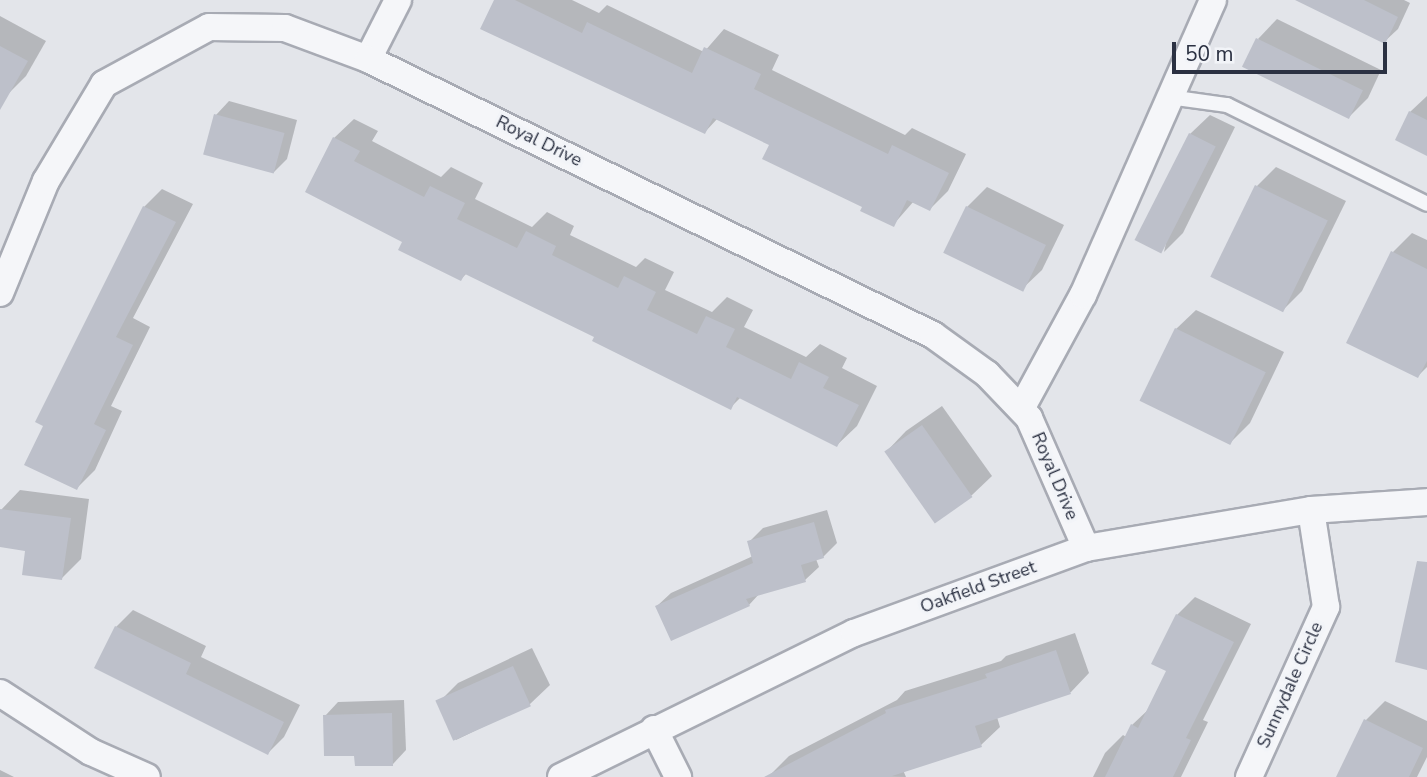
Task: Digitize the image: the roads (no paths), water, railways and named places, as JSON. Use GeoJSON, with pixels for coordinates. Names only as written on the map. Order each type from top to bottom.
{"type":"FeatureCollection","features":[{"type":"Feature","properties":{"kind":"street"},"geometry":{"type":"LineString","coordinates":[[368,59],[398,0]]}},
{"type":"Feature","properties":{"kind":"street"},"geometry":{"type":"LineString","coordinates":[[1021,409],[1083,295],[1213,0]]}},
{"type":"Feature","properties":{"kind":"street","name":"Royal Drive"},"geometry":{"type":"LineString","coordinates":[[0,293],[46,181],[104,84],[209,27],[285,28],[368,59],[933,335],[987,374],[1029,418],[1086,548]]}},
{"type":"Feature","properties":{"kind":"street","name":"Oakfield Street"},"geometry":{"type":"LineString","coordinates":[[561,777],[853,633],[1086,548],[1311,510],[1427,502]]}},
{"type":"Feature","properties":{"kind":"street","name":"Sunnydale Circle"},"geometry":{"type":"LineString","coordinates":[[1249,777],[1326,607],[1311,510]]}},
{"type":"Feature","properties":{"kind":"street"},"geometry":{"type":"LineString","coordinates":[[0,692],[91,752],[147,777]]}},
{"type":"Feature","properties":{"kind":"street"},"geometry":{"type":"LineString","coordinates":[[654,729],[678,777]]}},
{"type":"Feature","properties":{"kind":"lane"},"geometry":{"type":"LineString","coordinates":[[1169,97],[1227,105],[1427,204]]}}]}
